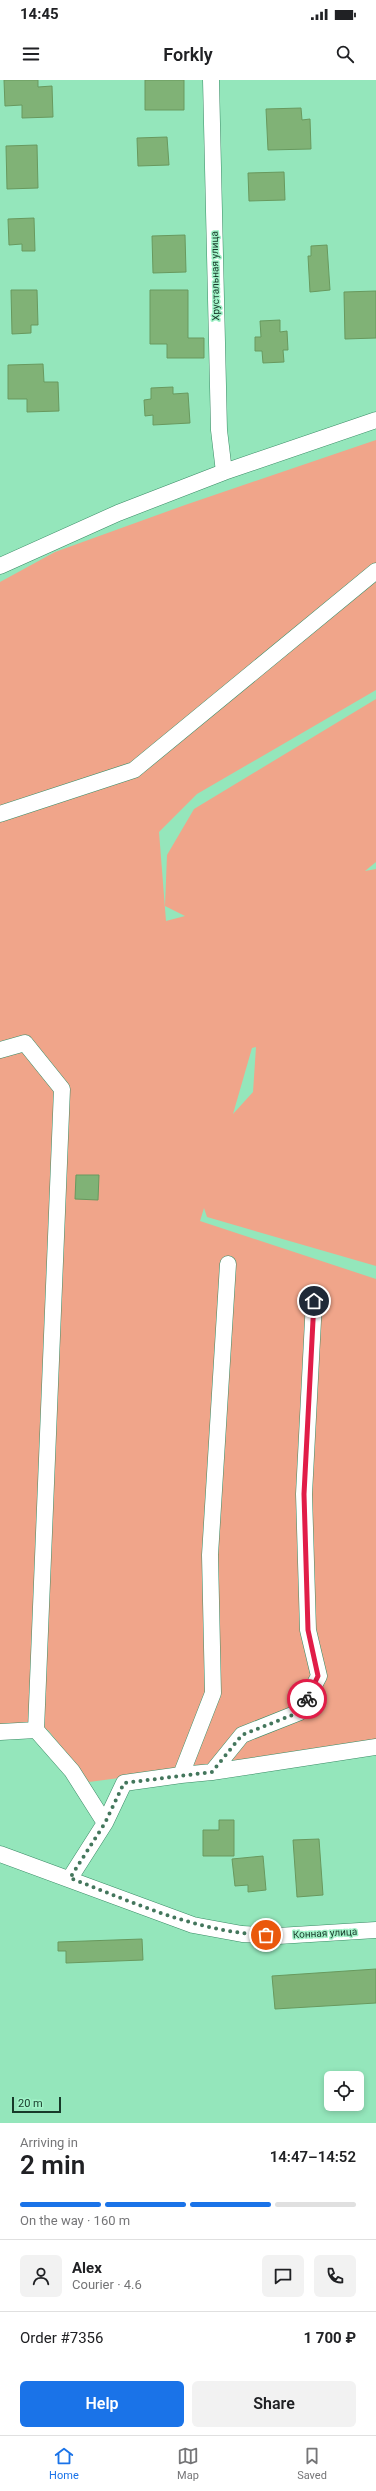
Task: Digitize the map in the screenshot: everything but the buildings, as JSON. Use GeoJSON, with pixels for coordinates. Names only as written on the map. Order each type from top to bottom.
{"type":"FeatureCollection","features":[{"type":"Feature","properties":{"kind":"street","name":"Хрустальная улица"},"geometry":{"type":"LineString","coordinates":[[211,80],[219,430],[224,472]]}},
{"type":"Feature","properties":{"kind":"street"},"geometry":{"type":"LineString","coordinates":[[1,564],[118,513],[224,472],[376,420]]}},
{"type":"Feature","properties":{"kind":"street"},"geometry":{"type":"LineString","coordinates":[[0,814],[134,770],[376,571]]}},
{"type":"Feature","properties":{"kind":"street"},"geometry":{"type":"LineString","coordinates":[[0,1050],[25,1043],[62,1089],[36,1730],[72,1770],[105,1823]]}},
{"type":"Feature","properties":{"kind":"street"},"geometry":{"type":"LineString","coordinates":[[181,1776],[213,1693],[210,1554],[228,1264]]}},
{"type":"Feature","properties":{"kind":"street"},"geometry":{"type":"LineString","coordinates":[[212,1772],[242,1735],[300,1712],[318,1676],[308,1630],[304,1494],[314,1301]]}},
{"type":"Feature","properties":{"kind":"street"},"geometry":{"type":"LineString","coordinates":[[0,1732],[36,1730]]}},
{"type":"Feature","properties":{"kind":"street"},"geometry":{"type":"LineString","coordinates":[[70,1878],[105,1823],[124,1783],[212,1772],[376,1746]]}},
{"type":"Feature","properties":{"kind":"street","name":"Конная улица"},"geometry":{"type":"LineString","coordinates":[[0,1854],[70,1878],[193,1924],[242,1934],[278,1936],[376,1930]]}},
{"type":"Feature","properties":{"kind":"shaded area"},"geometry":{"type":"Polygon","coordinates":[[[376,440],[376,690],[197,794],[159,832],[166,921],[185,916],[165,906],[167,855],[194,809],[376,699],[376,862],[365,871],[376,869],[376,1266],[207,1217],[204,1208],[200,1221],[376,1279],[376,1741],[300,1754],[89,1782],[48,1730],[0,1734],[0,582],[55,552],[185,505],[376,440]],[[256,1047],[252,1048],[233,1114],[253,1092],[256,1047]]]}},
{"type":"Feature","properties":{"kind":"way so far"},"geometry":{"type":"LineString","coordinates":[[266,1935],[242,1934],[193,1924],[70,1878],[105,1823],[124,1783],[212,1772],[242,1735],[300,1712],[307,1699]]}},
{"type":"Feature","properties":{"kind":"route"},"geometry":{"type":"LineString","coordinates":[[307,1699],[318,1676],[308,1630],[304,1494],[314,1301]]}}]}
